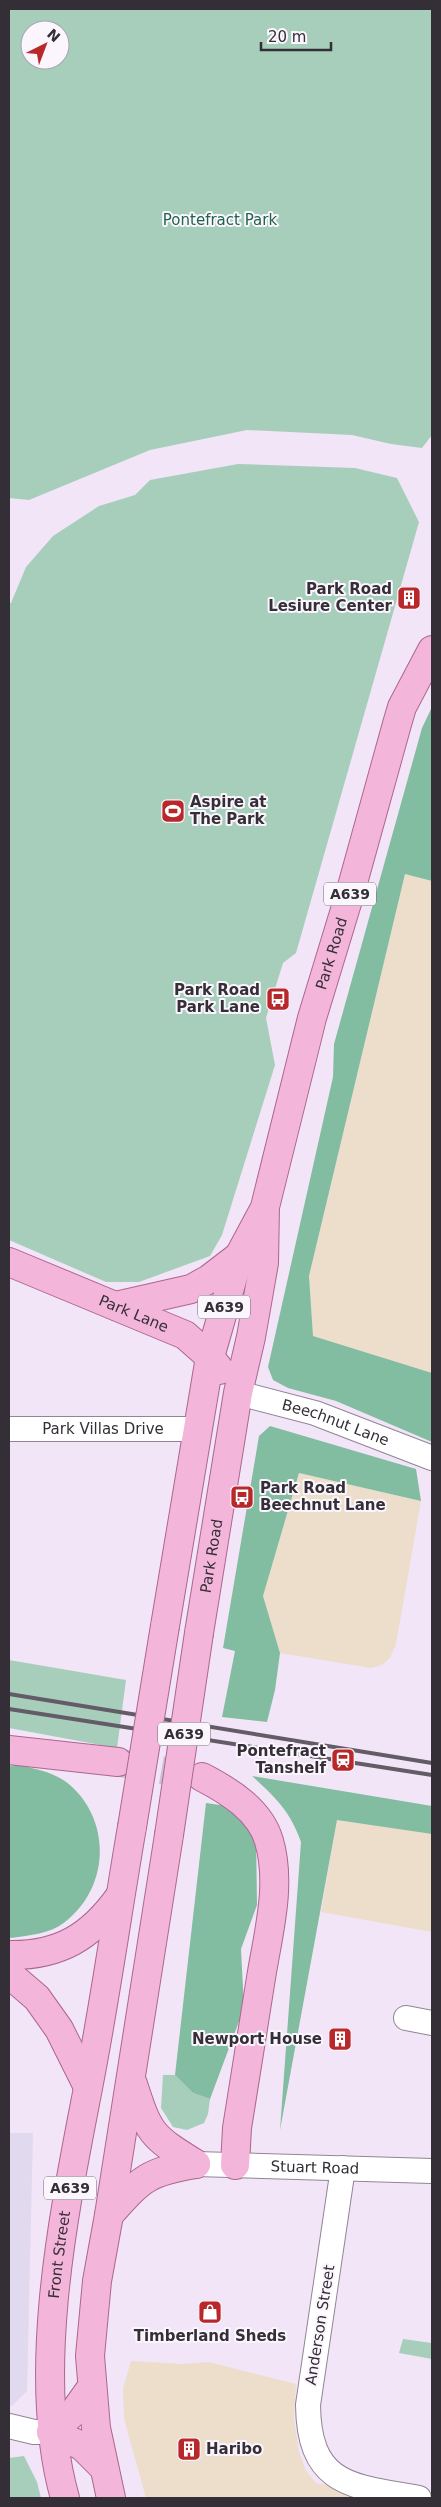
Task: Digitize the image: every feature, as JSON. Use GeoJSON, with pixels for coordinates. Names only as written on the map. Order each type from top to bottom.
{"type":"FeatureCollection","features":[{"type":"Feature","properties":{"kind":"main road","name":"Park Road"},"geometry":{"type":"LineString","coordinates":[[131,2078],[238,1393],[264,1262],[265,1207],[312,1018],[351,890],[396,724],[402,707],[432,650]]}},
{"type":"Feature","properties":{"kind":"main road","name":"Park Road"},"geometry":{"type":"LineString","coordinates":[[120,1896],[198,1420],[210,1358],[239,1256],[265,1207]]}},
{"type":"Feature","properties":{"kind":"main road"},"geometry":{"type":"LineString","coordinates":[[127,1312],[191,1289],[209,1279],[239,1256]]}},
{"type":"Feature","properties":{"kind":"main road","name":"Park Lane"},"geometry":{"type":"LineString","coordinates":[[9,1262],[185,1335],[210,1358],[238,1393]]}},
{"type":"Feature","properties":{"kind":"main road"},"geometry":{"type":"LineString","coordinates":[[127,1312],[182,1355],[190,1368],[198,1420]]}},
{"type":"Feature","properties":{"kind":"main road"},"geometry":{"type":"LineString","coordinates":[[9,1750],[118,1762]]}},
{"type":"Feature","properties":{"kind":"main road"},"geometry":{"type":"LineString","coordinates":[[202,1777],[228,1791],[252,1812],[269,1840],[274,1868],[272,1906],[238,2128],[235,2165]]}},
{"type":"Feature","properties":{"kind":"main road"},"geometry":{"type":"LineString","coordinates":[[9,1955],[33,1956],[72,1943],[110,1909],[120,1896]]}},
{"type":"Feature","properties":{"kind":"main road","name":"Front Street"},"geometry":{"type":"LineString","coordinates":[[65,2498],[51,2432],[51,2350],[59,2260],[120,1896]]}},
{"type":"Feature","properties":{"kind":"main road"},"geometry":{"type":"LineString","coordinates":[[9,1974],[36,1998],[59,2029],[88,2087]]}},
{"type":"Feature","properties":{"kind":"main road"},"geometry":{"type":"LineString","coordinates":[[131,2078],[145,2120],[154,2136],[196,2164]]}},
{"type":"Feature","properties":{"kind":"main road","name":"A639"},"geometry":{"type":"LineString","coordinates":[[111,2498],[103,2467],[91,2388],[90,2356],[97,2281],[131,2078]]}},
{"type":"Feature","properties":{"kind":"main road"},"geometry":{"type":"LineString","coordinates":[[109,2215],[146,2178],[164,2169],[196,2164]]}},
{"type":"Feature","properties":{"kind":"main road"},"geometry":{"type":"LineString","coordinates":[[91,2388],[74,2412],[51,2432],[82,2446],[103,2467]]}},
{"type":"Feature","properties":{"kind":"street","name":"Beechnut Lane"},"geometry":{"type":"LineString","coordinates":[[238,1393],[316,1413],[432,1458]]}},
{"type":"Feature","properties":{"kind":"street","name":"Park Villas Drive"},"geometry":{"type":"LineString","coordinates":[[9,1429],[198,1420]]}},
{"type":"Feature","properties":{"kind":"street"},"geometry":{"type":"LineString","coordinates":[[406,2018],[432,2023]]}},
{"type":"Feature","properties":{"kind":"street","name":"Stuart Road"},"geometry":{"type":"LineString","coordinates":[[196,2164],[432,2172]]}},
{"type":"Feature","properties":{"kind":"street","name":"Anderson Street"},"geometry":{"type":"LineString","coordinates":[[343,2168],[308,2405],[308,2425],[314,2451],[333,2476],[351,2484],[419,2498]]}},
{"type":"Feature","properties":{"kind":"street"},"geometry":{"type":"LineString","coordinates":[[9,2426],[34,2432],[51,2432]]}},
{"type":"Feature","properties":{"kind":"shaded area"},"geometry":{"type":"Polygon","coordinates":[[[405,874],[432,881],[432,1373],[313,1336],[309,1276],[405,874]]]}},
{"type":"Feature","properties":{"kind":"shaded area"},"geometry":{"type":"Polygon","coordinates":[[[299,1473],[421,1501],[396,1644],[390,1658],[382,1665],[371,1668],[280,1653],[263,1596],[299,1473]]]}},
{"type":"Feature","properties":{"kind":"shaded area"},"geometry":{"type":"Polygon","coordinates":[[[337,1819],[432,1834],[432,1932],[321,1912],[337,1819]]]}},
{"type":"Feature","properties":{"kind":"shaded area"},"geometry":{"type":"Polygon","coordinates":[[[9,2133],[33,2133],[27,2391],[12,2406],[9,2405],[9,2133]]]}},
{"type":"Feature","properties":{"kind":"shaded area"},"geometry":{"type":"Polygon","coordinates":[[[131,2361],[183,2364],[209,2362],[296,2384],[294,2418],[299,2452],[306,2471],[316,2483],[388,2498],[146,2498],[124,2419],[123,2389],[131,2361]]]}},
{"type":"Feature","properties":{"kind":"green space","name":"Pontefract Park"},"geometry":{"type":"Polygon","coordinates":[[[9,9],[432,9],[432,435],[422,448],[391,444],[352,435],[247,430],[150,450],[29,500],[9,498],[9,9]]]}},
{"type":"Feature","properties":{"kind":"green space","name":"Aspire at The Park"},"geometry":{"type":"Polygon","coordinates":[[[238,464],[355,468],[397,478],[419,522],[296,953],[283,963],[266,1018],[275,1065],[222,1235],[210,1256],[139,1282],[106,1282],[9,1240],[9,603],[11,603],[26,567],[53,536],[99,506],[135,495],[150,480],[238,464]]]}},
{"type":"Feature","properties":{"kind":"green space"},"geometry":{"type":"Polygon","coordinates":[[[432,707],[432,881],[405,874],[309,1276],[313,1336],[432,1373],[432,1442],[336,1401],[288,1388],[273,1380],[268,1367],[333,1077],[334,1044],[422,728],[432,707]]]}},
{"type":"Feature","properties":{"kind":"green space"},"geometry":{"type":"Polygon","coordinates":[[[270,1426],[416,1469],[421,1501],[299,1473],[263,1596],[280,1653],[275,1690],[267,1722],[222,1717],[235,1651],[223,1648],[259,1436],[270,1426]]]}},
{"type":"Feature","properties":{"kind":"green space"},"geometry":{"type":"Polygon","coordinates":[[[9,1660],[126,1680],[117,1748],[9,1728],[9,1660]]]}},
{"type":"Feature","properties":{"kind":"green space"},"geometry":{"type":"Polygon","coordinates":[[[18,1765],[52,1774],[70,1785],[84,1800],[93,1817],[100,1855],[97,1873],[90,1891],[80,1908],[65,1922],[46,1932],[11,1938],[9,1937],[9,1766],[18,1765]]]}},
{"type":"Feature","properties":{"kind":"green space"},"geometry":{"type":"Polygon","coordinates":[[[252,1776],[432,1806],[432,1834],[337,1820],[280,2130],[301,1842],[287,1813],[252,1776]]]}},
{"type":"Feature","properties":{"kind":"green space"},"geometry":{"type":"Polygon","coordinates":[[[206,1803],[234,1807],[256,1834],[257,1905],[241,1949],[244,2008],[210,2099],[193,2093],[175,2075],[206,1803]]]}},
{"type":"Feature","properties":{"kind":"green space"},"geometry":{"type":"Polygon","coordinates":[[[163,2075],[175,2075],[193,2093],[210,2099],[208,2114],[204,2123],[187,2130],[173,2127],[161,2108],[163,2075]]]}},
{"type":"Feature","properties":{"kind":"green space"},"geometry":{"type":"Polygon","coordinates":[[[403,2339],[432,2343],[432,2359],[399,2353],[403,2339]]]}},
{"type":"Feature","properties":{"kind":"green space"},"geometry":{"type":"Polygon","coordinates":[[[24,2456],[37,2482],[41,2498],[9,2498],[9,2458],[24,2456]]]}},
{"type":"Feature","properties":{"kind":"tunnel"},"geometry":{"type":"LineString","coordinates":[[120,1763],[201,1777]]}},
{"type":"Feature","properties":{"kind":"railway"},"geometry":{"type":"LineString","coordinates":[[9,1694],[432,1763]]}},
{"type":"Feature","properties":{"kind":"railway"},"geometry":{"type":"LineString","coordinates":[[9,1709],[432,1775]]}},
{"type":"Feature","properties":{"kind":"place","name":"Park Road Lesiure Center"},"geometry":{"type":"Point","coordinates":[409,598]}},
{"type":"Feature","properties":{"kind":"place","name":"Aspire at The Park"},"geometry":{"type":"Point","coordinates":[173,811]}},
{"type":"Feature","properties":{"kind":"place","name":"Park Road Park Lane"},"geometry":{"type":"Point","coordinates":[278,999]}},
{"type":"Feature","properties":{"kind":"place","name":"Park Road Beechnut Lane"},"geometry":{"type":"Point","coordinates":[242,1497]}},
{"type":"Feature","properties":{"kind":"place","name":"Pontefract Tanshelf"},"geometry":{"type":"Point","coordinates":[343,1760]}},
{"type":"Feature","properties":{"kind":"place","name":"Newport House"},"geometry":{"type":"Point","coordinates":[340,2039]}},
{"type":"Feature","properties":{"kind":"place","name":"Timberland Sheds"},"geometry":{"type":"Point","coordinates":[210,2312]}},
{"type":"Feature","properties":{"kind":"place","name":"Haribo"},"geometry":{"type":"Point","coordinates":[189,2449]}}]}
